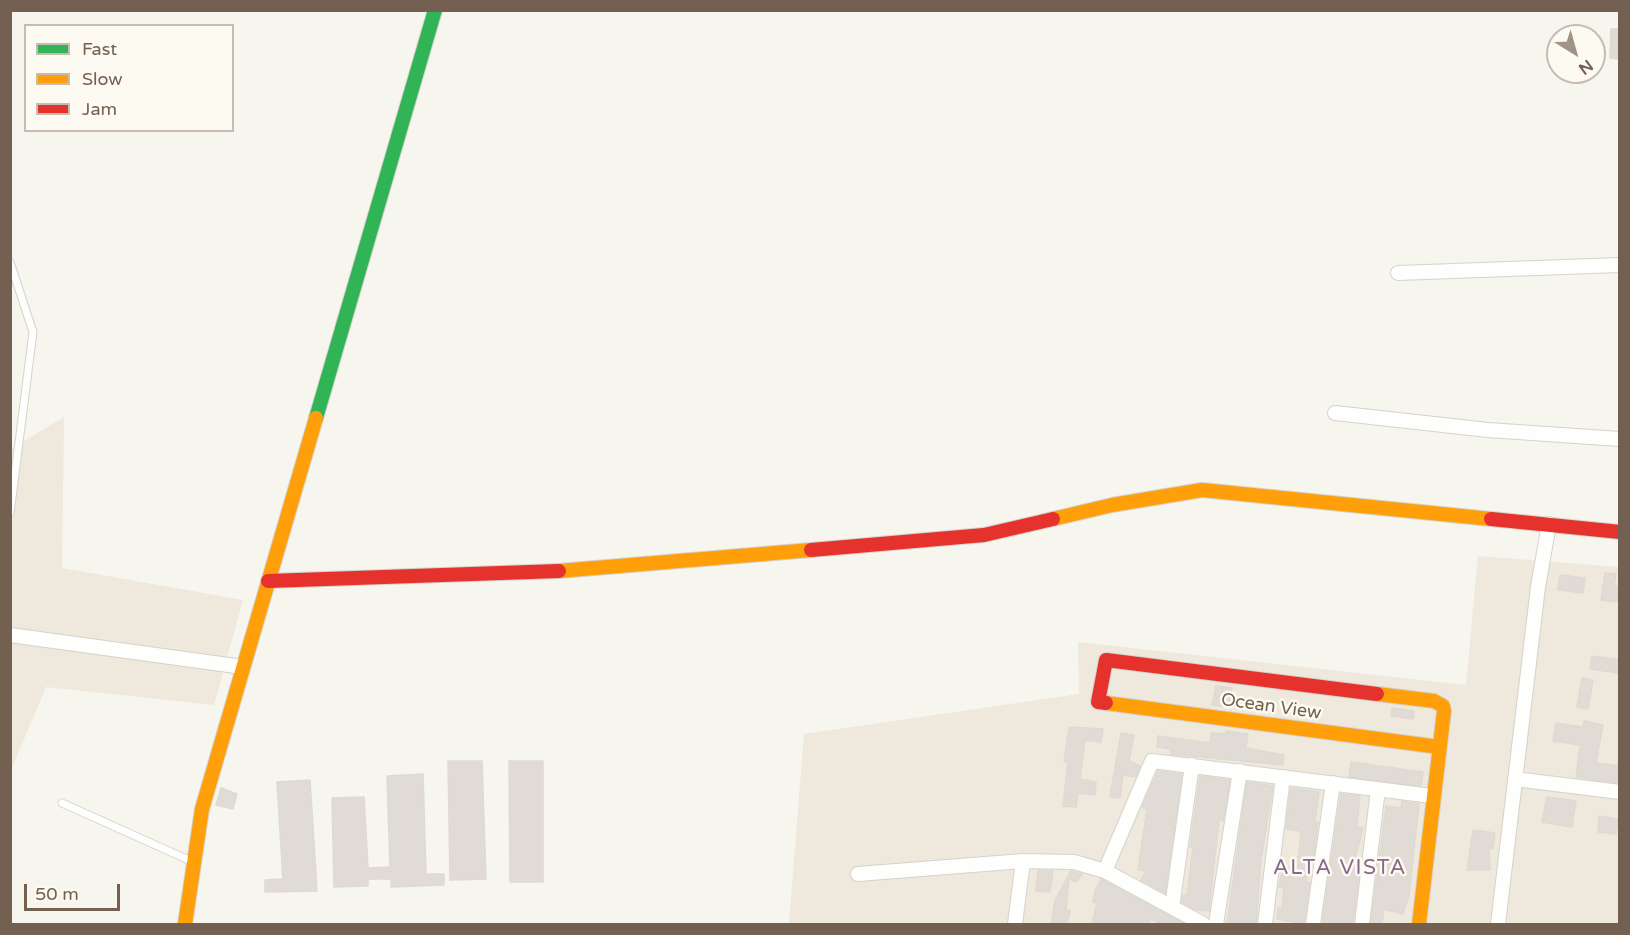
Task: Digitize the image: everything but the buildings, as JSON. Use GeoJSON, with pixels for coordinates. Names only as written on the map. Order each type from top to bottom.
{"type":"FeatureCollection","features":[{"type":"Feature","properties":{"kind":"street"},"geometry":{"type":"LineString","coordinates":[[184,924],[202,809],[435,10]]}},
{"type":"Feature","properties":{"kind":"street"},"geometry":{"type":"LineString","coordinates":[[1398,273],[1620,265]]}},
{"type":"Feature","properties":{"kind":"street"},"geometry":{"type":"LineString","coordinates":[[1335,413],[1488,430],[1620,439]]}},
{"type":"Feature","properties":{"kind":"street"},"geometry":{"type":"LineString","coordinates":[[268,581],[534,573],[984,535],[1112,505],[1202,490],[1620,532]]}},
{"type":"Feature","properties":{"kind":"street"},"geometry":{"type":"LineString","coordinates":[[1498,924],[1538,587],[1549,524]]}},
{"type":"Feature","properties":{"kind":"street"},"geometry":{"type":"LineString","coordinates":[[10,635],[243,667]]}},
{"type":"Feature","properties":{"kind":"street","name":"Ocean View"},"geometry":{"type":"LineString","coordinates":[[1108,659],[1434,701],[1443,706],[1444,711],[1439,747],[1098,702],[1108,659]]}},
{"type":"Feature","properties":{"kind":"street"},"geometry":{"type":"LineString","coordinates":[[1419,924],[1439,747]]}},
{"type":"Feature","properties":{"kind":"street"},"geometry":{"type":"LineString","coordinates":[[1105,871],[1152,760],[1432,796]]}},
{"type":"Feature","properties":{"kind":"street"},"geometry":{"type":"LineString","coordinates":[[1172,907],[1192,765]]}},
{"type":"Feature","properties":{"kind":"street"},"geometry":{"type":"LineString","coordinates":[[1216,924],[1239,771]]}},
{"type":"Feature","properties":{"kind":"street"},"geometry":{"type":"LineString","coordinates":[[1265,924],[1283,777]]}},
{"type":"Feature","properties":{"kind":"street"},"geometry":{"type":"LineString","coordinates":[[1515,779],[1620,792]]}},
{"type":"Feature","properties":{"kind":"street"},"geometry":{"type":"LineString","coordinates":[[1313,924],[1333,783]]}},
{"type":"Feature","properties":{"kind":"street"},"geometry":{"type":"LineString","coordinates":[[1362,924],[1378,789]]}},
{"type":"Feature","properties":{"kind":"street"},"geometry":{"type":"LineString","coordinates":[[1015,924],[1023,861]]}},
{"type":"Feature","properties":{"kind":"street"},"geometry":{"type":"LineString","coordinates":[[858,874],[1023,861],[1074,862],[1105,871],[1203,924]]}},
{"type":"Feature","properties":{"kind":"lane"},"geometry":{"type":"LineString","coordinates":[[10,262],[33,332],[10,513]]}},
{"type":"Feature","properties":{"kind":"lane"},"geometry":{"type":"LineString","coordinates":[[62,803],[194,862]]}},
{"type":"Feature","properties":{"kind":"shaded area"},"geometry":{"type":"Polygon","coordinates":[[[64,417],[62,568],[243,600],[214,705],[46,687],[11,770],[11,449],[64,417]]]}},
{"type":"Feature","properties":{"kind":"shaded area"},"geometry":{"type":"Polygon","coordinates":[[[1478,556],[1619,567],[1619,924],[789,924],[804,734],[1079,694],[1078,642],[1466,685],[1478,556]]]}},
{"type":"Feature","properties":{"kind":"traffic: fast"},"geometry":{"type":"LineString","coordinates":[[316,418],[435,10]]}},
{"type":"Feature","properties":{"kind":"traffic: slow"},"geometry":{"type":"LineString","coordinates":[[185,924],[202,809],[316,418]]}},
{"type":"Feature","properties":{"kind":"traffic: slow"},"geometry":{"type":"LineString","coordinates":[[1053,519],[1112,505],[1202,490],[1491,519]]}},
{"type":"Feature","properties":{"kind":"traffic: slow"},"geometry":{"type":"LineString","coordinates":[[559,571],[811,550]]}},
{"type":"Feature","properties":{"kind":"traffic: slow"},"geometry":{"type":"LineString","coordinates":[[1377,694],[1434,701],[1443,706],[1444,711],[1419,924]]}},
{"type":"Feature","properties":{"kind":"traffic: slow"},"geometry":{"type":"LineString","coordinates":[[1106,703],[1439,747]]}},
{"type":"Feature","properties":{"kind":"traffic: jam"},"geometry":{"type":"LineString","coordinates":[[811,550],[984,535],[1053,519]]}},
{"type":"Feature","properties":{"kind":"traffic: jam"},"geometry":{"type":"LineString","coordinates":[[1491,519],[1620,532]]}},
{"type":"Feature","properties":{"kind":"traffic: jam"},"geometry":{"type":"LineString","coordinates":[[268,581],[559,571]]}},
{"type":"Feature","properties":{"kind":"traffic: jam"},"geometry":{"type":"LineString","coordinates":[[1106,703],[1098,702],[1106,660],[1377,694]]}},
{"type":"Feature","properties":{"kind":"district","name":"ALTA VISTA"},"geometry":{"type":"Point","coordinates":[1340,868]}}]}
